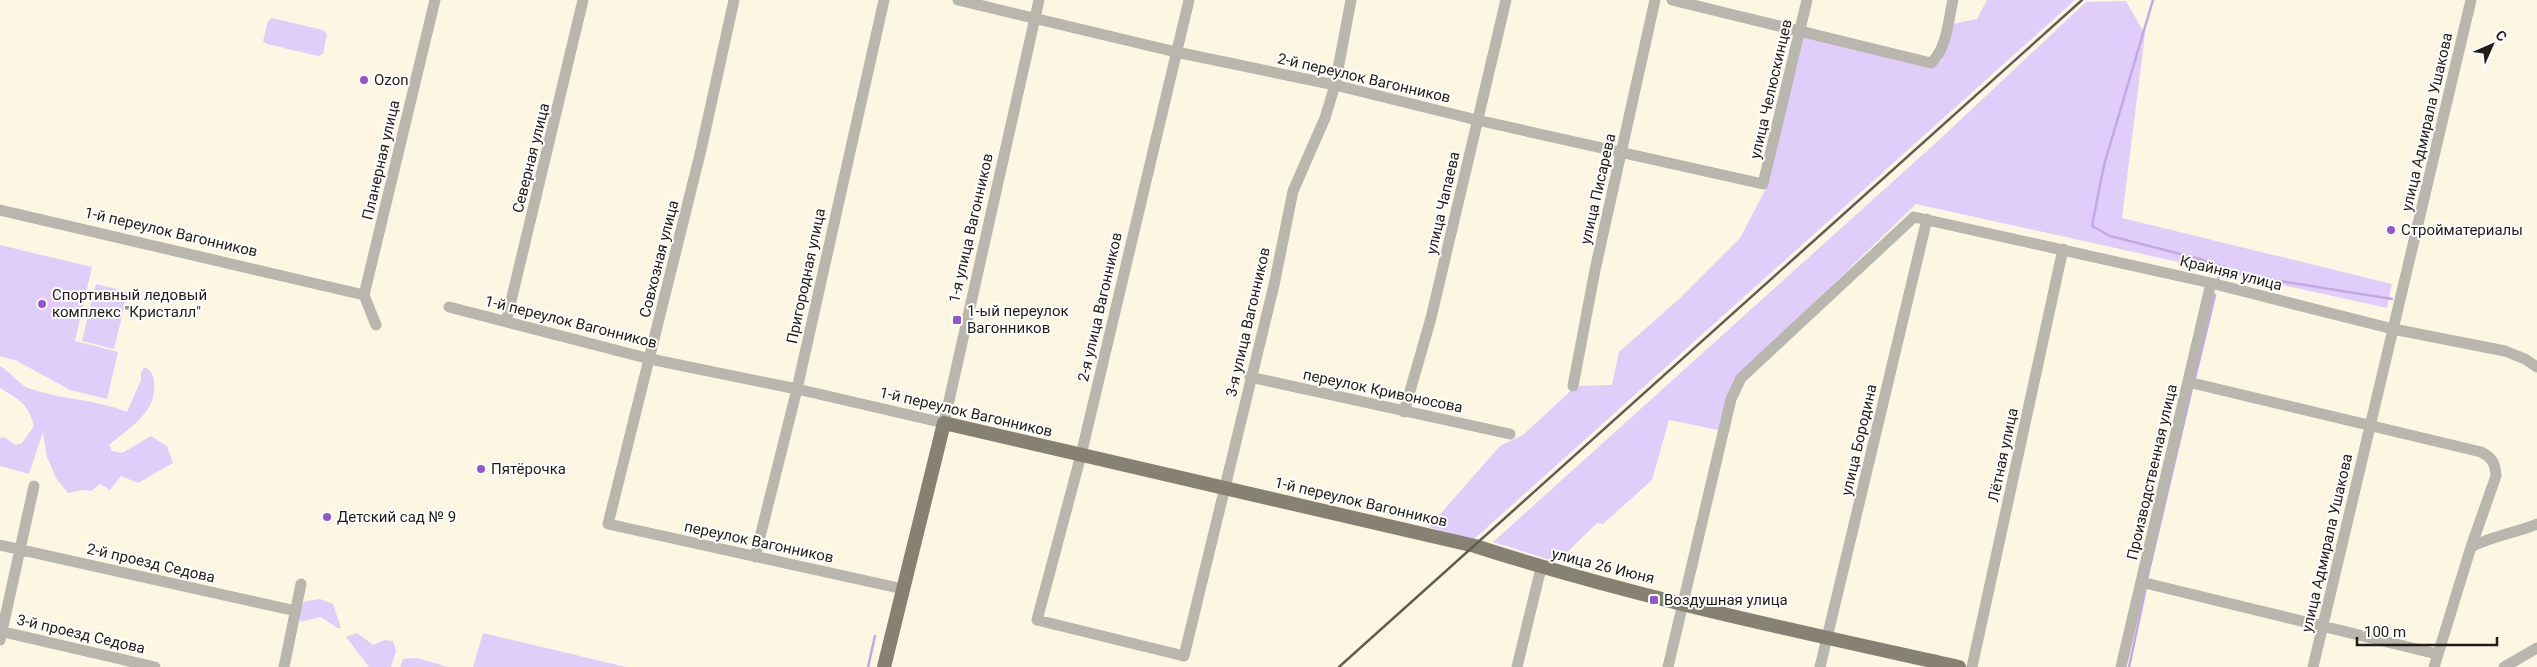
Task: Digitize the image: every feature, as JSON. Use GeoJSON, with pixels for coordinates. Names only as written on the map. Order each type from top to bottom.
{"type":"FeatureCollection","features":[{"type":"Feature","properties":{"kind":"main road","name":"1-й переулок Вагонников"},"geometry":{"type":"LineString","coordinates":[[944,424],[1475,546]]}},
{"type":"Feature","properties":{"kind":"main road","name":"1-я улица Вагонников"},"geometry":{"type":"LineString","coordinates":[[884,667],[944,424]]}},
{"type":"Feature","properties":{"kind":"main road","name":"улица 26 Июня"},"geometry":{"type":"LineString","coordinates":[[1475,546],[1541,568],[1827,638],[1958,667]]}},
{"type":"Feature","properties":{"kind":"street","name":"Планерная улица"},"geometry":{"type":"LineString","coordinates":[[364,295],[435,0]]}},
{"type":"Feature","properties":{"kind":"street","name":"Северная улица"},"geometry":{"type":"LineString","coordinates":[[506,322],[583,0]]}},
{"type":"Feature","properties":{"kind":"street","name":"Совхозная улица"},"geometry":{"type":"LineString","coordinates":[[608,524],[701,150],[734,0]]}},
{"type":"Feature","properties":{"kind":"street","name":"Пригородная улица"},"geometry":{"type":"LineString","coordinates":[[755,558],[797,389],[884,0]]}},
{"type":"Feature","properties":{"kind":"street","name":"2-й переулок Вагонников"},"geometry":{"type":"LineString","coordinates":[[958,0],[1176,52],[1335,85],[1477,120],[1763,184]]}},
{"type":"Feature","properties":{"kind":"street","name":"1-я улица Вагонников"},"geometry":{"type":"LineString","coordinates":[[944,424],[1039,0]]}},
{"type":"Feature","properties":{"kind":"street","name":"2-я улица Вагонников"},"geometry":{"type":"LineString","coordinates":[[1184,656],[1037,620],[1081,455],[1188,0]]}},
{"type":"Feature","properties":{"kind":"street","name":"3-я улица Вагонников"},"geometry":{"type":"LineString","coordinates":[[1184,656],[1250,377],[1274,285],[1292,191],[1325,118],[1335,85],[1352,0]]}},
{"type":"Feature","properties":{"kind":"street","name":"улица Чапаева"},"geometry":{"type":"LineString","coordinates":[[1404,412],[1431,318],[1506,0]]}},
{"type":"Feature","properties":{"kind":"street","name":"улица Писарева"},"geometry":{"type":"LineString","coordinates":[[1573,386],[1595,270],[1655,0]]}},
{"type":"Feature","properties":{"kind":"street"},"geometry":{"type":"LineString","coordinates":[[1672,0],[1931,63],[1938,57],[1943,45],[1953,0]]}},
{"type":"Feature","properties":{"kind":"street","name":"улица Челюскинцев"},"geometry":{"type":"LineString","coordinates":[[1763,184],[1807,0]]}},
{"type":"Feature","properties":{"kind":"street","name":"улица Адмирала Ушакова"},"geometry":{"type":"LineString","coordinates":[[2313,667],[2471,0]]}},
{"type":"Feature","properties":{"kind":"street","name":"1-й переулок Вагонников"},"geometry":{"type":"LineString","coordinates":[[0,210],[364,295]]}},
{"type":"Feature","properties":{"kind":"street","name":"Крайняя улица"},"geometry":{"type":"LineString","coordinates":[[1683,603],[1731,399],[1741,378],[1914,217],[2211,283],[2393,329],[2505,351],[2525,359],[2537,367]]}},
{"type":"Feature","properties":{"kind":"street","name":"улица Бородина"},"geometry":{"type":"LineString","coordinates":[[1820,667],[1927,219]]}},
{"type":"Feature","properties":{"kind":"street","name":"Лётная улица"},"geometry":{"type":"LineString","coordinates":[[1972,667],[2063,249]]}},
{"type":"Feature","properties":{"kind":"street","name":"Производственная улица"},"geometry":{"type":"LineString","coordinates":[[2121,667],[2211,283]]}},
{"type":"Feature","properties":{"kind":"street"},"geometry":{"type":"LineString","coordinates":[[364,295],[376,325]]}},
{"type":"Feature","properties":{"kind":"street","name":"1-й переулок Вагонников"},"geometry":{"type":"LineString","coordinates":[[449,307],[650,359],[797,389],[944,424]]}},
{"type":"Feature","properties":{"kind":"street","name":"переулок Кривоносова"},"geometry":{"type":"LineString","coordinates":[[1250,377],[1510,434]]}},
{"type":"Feature","properties":{"kind":"street"},"geometry":{"type":"LineString","coordinates":[[2188,382],[2481,452],[2490,456],[2495,464],[2496,476],[2471,547],[2434,667]]}},
{"type":"Feature","properties":{"kind":"street"},"geometry":{"type":"LineString","coordinates":[[1,634],[34,486]]}},
{"type":"Feature","properties":{"kind":"street","name":"переулок Вагонников"},"geometry":{"type":"LineString","coordinates":[[608,524],[755,558],[903,589]]}},
{"type":"Feature","properties":{"kind":"street"},"geometry":{"type":"LineString","coordinates":[[2471,547],[2490,538],[2518,532],[2537,524]]}},
{"type":"Feature","properties":{"kind":"street","name":"2-й проезд Седова"},"geometry":{"type":"LineString","coordinates":[[0,544],[296,611]]}},
{"type":"Feature","properties":{"kind":"street"},"geometry":{"type":"LineString","coordinates":[[1517,667],[1541,568]]}},
{"type":"Feature","properties":{"kind":"street"},"geometry":{"type":"LineString","coordinates":[[2141,582],[2437,654]]}},
{"type":"Feature","properties":{"kind":"street"},"geometry":{"type":"LineString","coordinates":[[284,667],[301,584]]}},
{"type":"Feature","properties":{"kind":"street"},"geometry":{"type":"LineString","coordinates":[[1668,667],[1683,603]]}},
{"type":"Feature","properties":{"kind":"street","name":"3-й проезд Седова"},"geometry":{"type":"LineString","coordinates":[[1,634],[154,667]]}},
{"type":"Feature","properties":{"kind":"street"},"geometry":{"type":"LineString","coordinates":[[2504,667],[2537,648]]}},
{"type":"Feature","properties":{"kind":"shaded area"},"geometry":{"type":"Polygon","coordinates":[[[1987,0],[2075,0],[1473,540],[1429,527],[1500,446],[1523,435],[1576,386],[1612,385],[1619,352],[1678,300],[1740,238],[1769,183],[1802,35],[1933,68],[1942,60],[1952,24],[1977,19],[1987,0]]]}},
{"type":"Feature","properties":{"kind":"shaded area"},"geometry":{"type":"Polygon","coordinates":[[[2126,1],[2145,34],[2122,218],[2392,284],[2387,308],[1916,204],[1735,379],[1718,430],[1669,420],[1652,480],[1603,524],[1597,523],[1557,562],[1493,542],[1939,140],[2086,2],[2126,1]]]}},
{"type":"Feature","properties":{"kind":"shaded area"},"geometry":{"type":"Polygon","coordinates":[[[272,18],[323,30],[327,34],[323,54],[318,56],[267,44],[263,41],[268,21],[272,18]]]}},
{"type":"Feature","properties":{"kind":"shaded area","name":"Спортивный ледовый комплекс \"Кристалл\""},"geometry":{"type":"Polygon","coordinates":[[[0,245],[92,267],[75,341],[118,352],[107,399],[70,390],[17,361],[0,356],[0,245]]]}},
{"type":"Feature","properties":{"kind":"shaded area"},"geometry":{"type":"Polygon","coordinates":[[[96,284],[128,292],[114,349],[82,341],[96,284]]]}},
{"type":"Feature","properties":{"kind":"shaded area"},"geometry":{"type":"Polygon","coordinates":[[[0,366],[23,385],[31,389],[103,404],[127,412],[141,380],[141,373],[144,367],[146,368],[151,373],[154,382],[154,393],[147,411],[133,426],[109,445],[112,451],[122,453],[151,436],[167,446],[173,463],[138,483],[121,476],[110,490],[100,484],[91,491],[83,490],[68,493],[56,478],[47,457],[43,432],[29,474],[0,466],[0,438],[4,437],[16,445],[22,443],[34,426],[26,407],[18,399],[0,388],[0,366]]]}},
{"type":"Feature","properties":{"kind":"shaded area"},"geometry":{"type":"Polygon","coordinates":[[[320,599],[333,604],[341,628],[337,628],[321,617],[300,622],[300,606],[306,601],[320,599]]]}},
{"type":"Feature","properties":{"kind":"shaded area"},"geometry":{"type":"Polygon","coordinates":[[[357,633],[373,645],[385,640],[393,641],[396,651],[391,667],[369,667],[346,637],[357,633]]]}},
{"type":"Feature","properties":{"kind":"shaded area"},"geometry":{"type":"Polygon","coordinates":[[[483,633],[626,667],[473,667],[483,633]]]}},
{"type":"Feature","properties":{"kind":"shaded area"},"geometry":{"type":"Polygon","coordinates":[[[417,658],[448,667],[400,667],[403,659],[417,658]]]}},
{"type":"Feature","properties":{"kind":"waterway"},"geometry":{"type":"LineString","coordinates":[[2153,0],[2104,165],[2092,226],[2110,236],[2200,259],[2249,276],[2392,299]]}},
{"type":"Feature","properties":{"kind":"waterway"},"geometry":{"type":"LineString","coordinates":[[2218,279],[2221,266]]}},
{"type":"Feature","properties":{"kind":"waterway"},"geometry":{"type":"LineString","coordinates":[[2195,378],[2215,295]]}},
{"type":"Feature","properties":{"kind":"waterway"},"geometry":{"type":"LineString","coordinates":[[2147,579],[2192,388]]}},
{"type":"Feature","properties":{"kind":"waterway"},"geometry":{"type":"LineString","coordinates":[[2129,667],[2146,587]]}},
{"type":"Feature","properties":{"kind":"waterway"},"geometry":{"type":"LineString","coordinates":[[868,667],[875,636]]}},
{"type":"Feature","properties":{"kind":"railway"},"geometry":{"type":"LineString","coordinates":[[1339,667],[2082,0]]}},
{"type":"Feature","properties":{"kind":"place","name":"Ozon"},"geometry":{"type":"Point","coordinates":[364,80]}},
{"type":"Feature","properties":{"kind":"place","name":"Стройматериалы"},"geometry":{"type":"Point","coordinates":[2391,230]}},
{"type":"Feature","properties":{"kind":"place","name":"Спортивный ледовый комплекс \"Кристалл\""},"geometry":{"type":"Point","coordinates":[42,304]}},
{"type":"Feature","properties":{"kind":"place","name":"1-ый переулок Вагонников"},"geometry":{"type":"Point","coordinates":[957,320]}},
{"type":"Feature","properties":{"kind":"place","name":"Пятёрочка"},"geometry":{"type":"Point","coordinates":[481,469]}},
{"type":"Feature","properties":{"kind":"place","name":"Детский сад № 9"},"geometry":{"type":"Point","coordinates":[327,517]}},
{"type":"Feature","properties":{"kind":"place","name":"Воздушная улица"},"geometry":{"type":"Point","coordinates":[1654,600]}}]}
